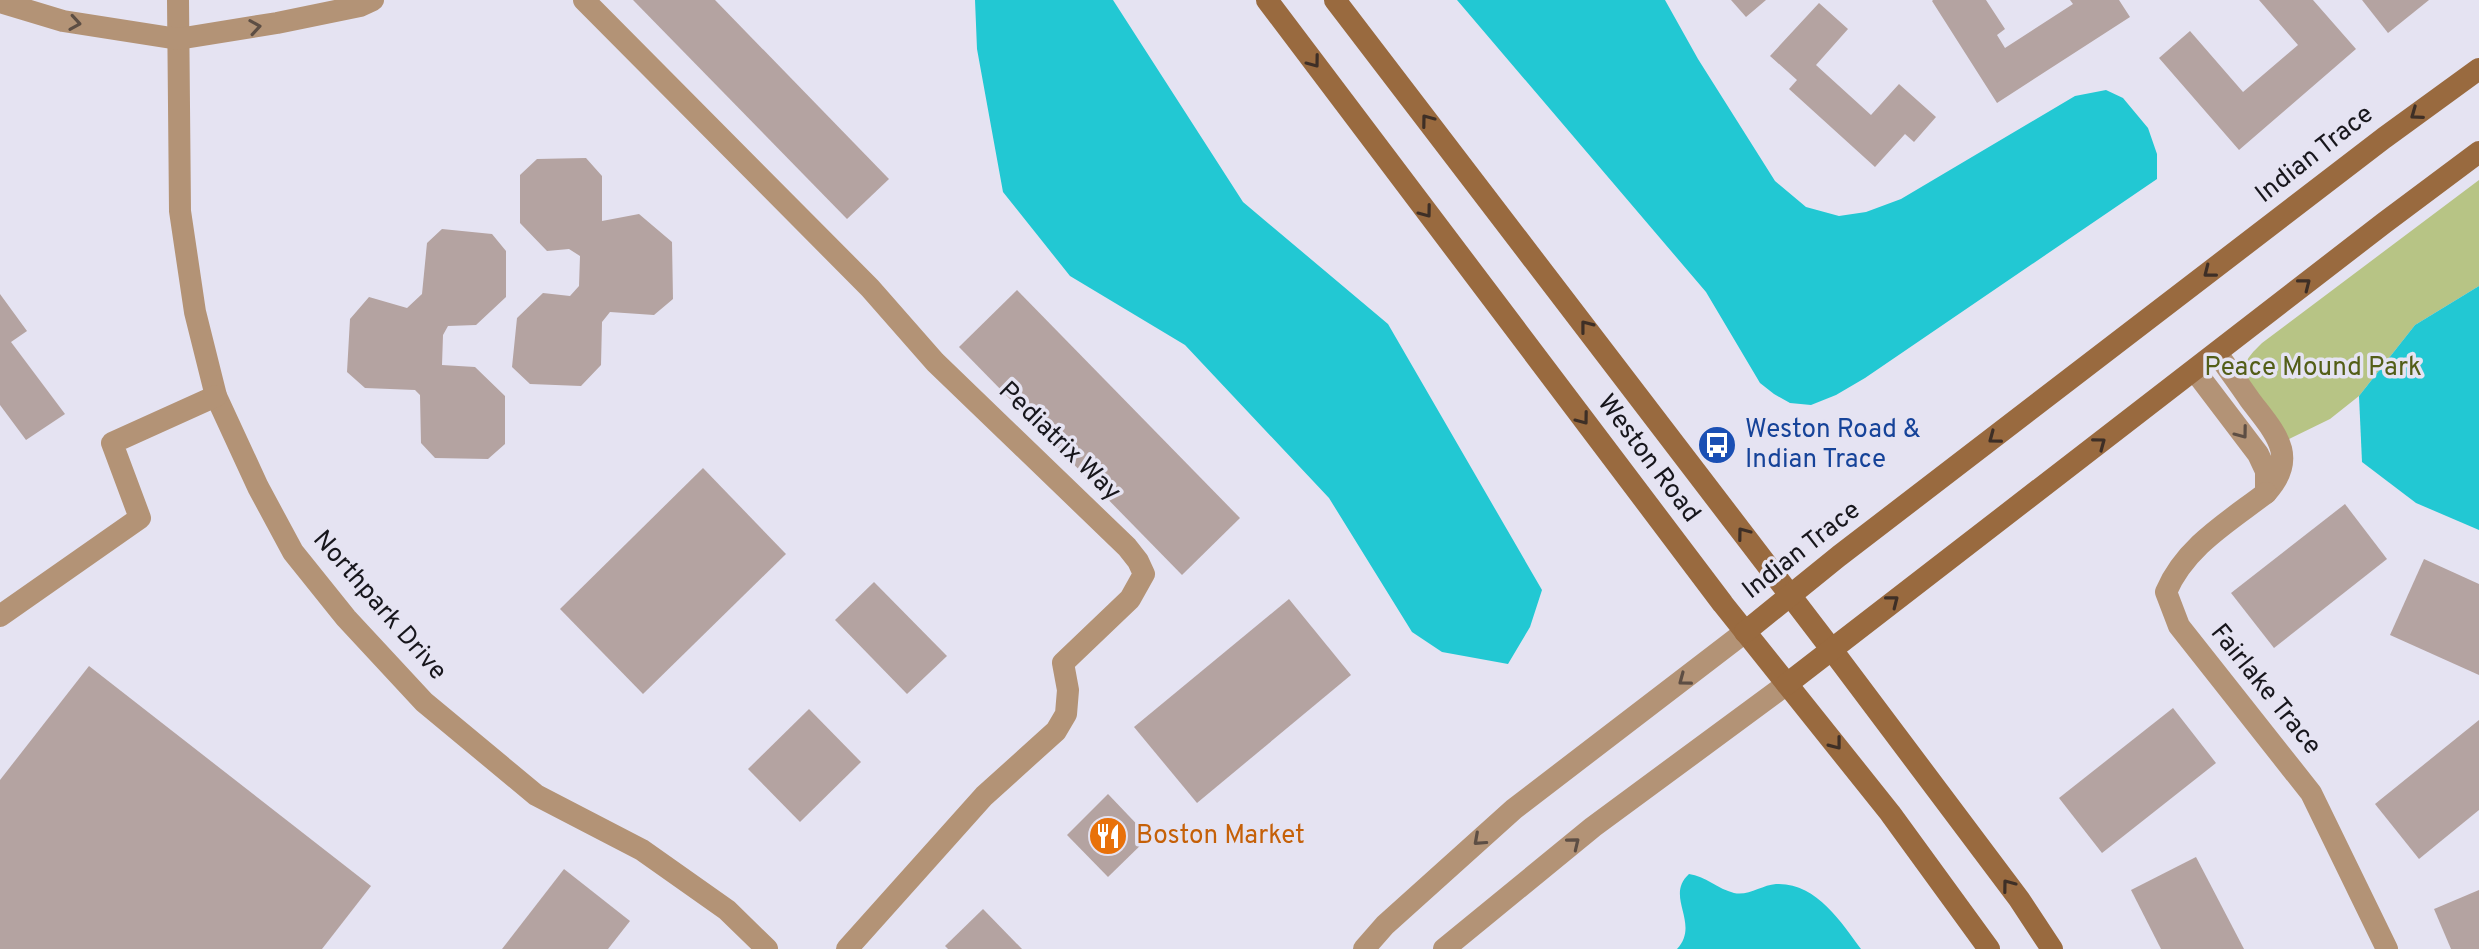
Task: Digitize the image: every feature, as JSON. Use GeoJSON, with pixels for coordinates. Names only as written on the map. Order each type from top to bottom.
{"type":"FeatureCollection","features":[{"type":"Feature","properties":{"kind":"main road","name":"Weston Road"},"geometry":{"type":"LineString","coordinates":[[1267,0],[1745,632],[1890,813],[1989,949]]}},
{"type":"Feature","properties":{"kind":"main road","name":"Weston Road"},"geometry":{"type":"LineString","coordinates":[[1335,0],[1832,650],[2019,899],[2052,949]]}},
{"type":"Feature","properties":{"kind":"main road","name":"Indian Trace"},"geometry":{"type":"LineString","coordinates":[[1745,632],[2384,138],[2479,69]]}},
{"type":"Feature","properties":{"kind":"main road"},"geometry":{"type":"LineString","coordinates":[[1787,684],[2479,152]]}},
{"type":"Feature","properties":{"kind":"street","name":"Northpark Drive"},"geometry":{"type":"LineString","coordinates":[[178,0],[180,211],[195,312],[216,396],[258,487],[293,552],[346,618],[424,702],[536,795],[642,850],[727,910],[767,949]]}},
{"type":"Feature","properties":{"kind":"street"},"geometry":{"type":"LineString","coordinates":[[0,2],[63,21],[178,39],[277,23],[360,6],[373,0]]}},
{"type":"Feature","properties":{"kind":"street","name":"Pediatrix Way"},"geometry":{"type":"LineString","coordinates":[[584,0],[870,288],[935,362],[1127,547],[1144,574],[1130,599],[1063,663],[1068,690],[1066,714],[1056,731],[984,796],[847,949]]}},
{"type":"Feature","properties":{"kind":"street","name":"Fairlake Trace"},"geometry":{"type":"LineString","coordinates":[[2217,353],[2281,443],[2282,465],[2275,483],[2266,493],[2196,547],[2174,573],[2166,592],[2179,626],[2311,793],[2387,949]]}},
{"type":"Feature","properties":{"kind":"street"},"geometry":{"type":"LineString","coordinates":[[2195,371],[2258,454],[2266,471],[2266,493]]}},
{"type":"Feature","properties":{"kind":"street"},"geometry":{"type":"LineString","coordinates":[[0,616],[140,518],[112,443],[216,396]]}},
{"type":"Feature","properties":{"kind":"street","name":"Indian Trace"},"geometry":{"type":"LineString","coordinates":[[1364,949],[1385,925],[1514,809],[1745,632]]}},
{"type":"Feature","properties":{"kind":"street"},"geometry":{"type":"LineString","coordinates":[[1444,949],[1593,827],[1787,684]]}},
{"type":"Feature","properties":{"kind":"green space","name":"Peace Mound Park"},"geometry":{"type":"Polygon","coordinates":[[[2479,180],[2479,286],[2415,325],[2359,396],[2330,419],[2281,443],[2248,386],[2244,369],[2251,355],[2262,343],[2479,180]]]}},
{"type":"Feature","properties":{"kind":"water"},"geometry":{"type":"Polygon","coordinates":[[[975,0],[1113,0],[1243,202],[1388,324],[1542,590],[1530,627],[1508,664],[1442,652],[1412,632],[1329,498],[1185,345],[1070,276],[1003,192],[977,49],[975,0]]]}},
{"type":"Feature","properties":{"kind":"water"},"geometry":{"type":"Polygon","coordinates":[[[1457,0],[1665,0],[1698,59],[1775,181],[1806,207],[1839,216],[1866,212],[1901,199],[2075,96],[2106,90],[2123,98],[2148,128],[2157,154],[2157,179],[1865,378],[1811,405],[1790,403],[1760,383],[1706,292],[1457,0]]]}},
{"type":"Feature","properties":{"kind":"water"},"geometry":{"type":"Polygon","coordinates":[[[2479,286],[2479,530],[2416,503],[2362,462],[2359,396],[2415,325],[2479,286]]]}},
{"type":"Feature","properties":{"kind":"water"},"geometry":{"type":"Polygon","coordinates":[[[1689,874],[1734,893],[1776,884],[1803,890],[1826,906],[1861,949],[1677,949],[1685,930],[1680,892],[1689,874]]]}},
{"type":"Feature","properties":{"kind":"building"},"geometry":{"type":"Polygon","coordinates":[[[633,0],[715,0],[889,179],[847,219],[633,0]]]}},
{"type":"Feature","properties":{"kind":"building"},"geometry":{"type":"Polygon","coordinates":[[[1731,0],[1766,0],[1746,17],[1731,0]]]}},
{"type":"Feature","properties":{"kind":"building"},"geometry":{"type":"Polygon","coordinates":[[[1933,0],[1986,0],[2005,29],[1997,35],[2005,48],[2073,4],[2070,0],[2119,0],[2130,17],[1997,103],[1933,0]]]}},
{"type":"Feature","properties":{"kind":"building"},"geometry":{"type":"Polygon","coordinates":[[[2259,0],[2313,0],[2356,49],[2239,150],[2159,58],[2190,31],[2243,92],[2298,45],[2259,0]]]}},
{"type":"Feature","properties":{"kind":"building"},"geometry":{"type":"Polygon","coordinates":[[[2362,0],[2429,0],[2388,33],[2362,0]]]}},
{"type":"Feature","properties":{"kind":"building"},"geometry":{"type":"Polygon","coordinates":[[[1819,3],[1848,29],[1816,65],[1871,115],[1899,84],[1936,117],[1914,142],[1905,134],[1875,167],[1789,89],[1797,80],[1770,56],[1819,3]]]}},
{"type":"Feature","properties":{"kind":"building"},"geometry":{"type":"Polygon","coordinates":[[[586,158],[602,176],[602,221],[639,214],[672,242],[673,299],[654,315],[610,312],[602,322],[601,365],[581,386],[530,384],[512,367],[517,318],[543,293],[570,296],[579,286],[580,256],[569,249],[547,251],[520,223],[520,175],[537,159],[586,158]]]}},
{"type":"Feature","properties":{"kind":"building"},"geometry":{"type":"Polygon","coordinates":[[[442,229],[492,234],[506,251],[506,297],[476,325],[448,326],[443,335],[442,365],[475,367],[505,396],[505,444],[488,459],[435,458],[421,443],[420,395],[415,390],[365,388],[347,372],[350,319],[369,297],[407,308],[422,294],[427,243],[442,229]]]}},
{"type":"Feature","properties":{"kind":"building"},"geometry":{"type":"Polygon","coordinates":[[[1017,290],[1240,518],[1182,575],[959,347],[1017,290]]]}},
{"type":"Feature","properties":{"kind":"building"},"geometry":{"type":"Polygon","coordinates":[[[0,294],[27,331],[11,342],[65,414],[26,440],[0,405],[0,294]]]}},
{"type":"Feature","properties":{"kind":"building"},"geometry":{"type":"Polygon","coordinates":[[[703,468],[786,554],[643,694],[560,609],[703,468]]]}},
{"type":"Feature","properties":{"kind":"building"},"geometry":{"type":"Polygon","coordinates":[[[2345,504],[2387,559],[2274,648],[2231,593],[2345,504]]]}},
{"type":"Feature","properties":{"kind":"building"},"geometry":{"type":"Polygon","coordinates":[[[2424,559],[2479,584],[2479,675],[2390,635],[2424,559]]]}},
{"type":"Feature","properties":{"kind":"building"},"geometry":{"type":"Polygon","coordinates":[[[874,582],[947,656],[907,694],[835,620],[874,582]]]}},
{"type":"Feature","properties":{"kind":"building"},"geometry":{"type":"Polygon","coordinates":[[[1289,599],[1351,675],[1197,803],[1134,727],[1289,599]]]}},
{"type":"Feature","properties":{"kind":"building"},"geometry":{"type":"Polygon","coordinates":[[[89,666],[371,886],[322,949],[0,949],[0,780],[89,666]]]}},
{"type":"Feature","properties":{"kind":"building"},"geometry":{"type":"Polygon","coordinates":[[[2173,708],[2216,763],[2102,853],[2059,798],[2173,708]]]}},
{"type":"Feature","properties":{"kind":"building"},"geometry":{"type":"Polygon","coordinates":[[[809,709],[861,762],[800,822],[748,769],[809,709]]]}},
{"type":"Feature","properties":{"kind":"building"},"geometry":{"type":"Polygon","coordinates":[[[2479,720],[2479,810],[2419,859],[2375,804],[2479,720]]]}},
{"type":"Feature","properties":{"kind":"building","name":"Boston Market"},"geometry":{"type":"Polygon","coordinates":[[[1108,794],[1149,837],[1108,877],[1067,835],[1108,794]]]}},
{"type":"Feature","properties":{"kind":"building"},"geometry":{"type":"Polygon","coordinates":[[[2196,857],[2244,949],[2161,949],[2131,890],[2196,857]]]}},
{"type":"Feature","properties":{"kind":"building"},"geometry":{"type":"Polygon","coordinates":[[[564,869],[630,921],[608,949],[502,949],[564,869]]]}},
{"type":"Feature","properties":{"kind":"building"},"geometry":{"type":"Polygon","coordinates":[[[2479,890],[2479,949],[2451,949],[2434,909],[2479,890]]]}},
{"type":"Feature","properties":{"kind":"building"},"geometry":{"type":"Polygon","coordinates":[[[983,909],[1022,949],[948,949],[945,946],[983,909]]]}},
{"type":"Feature","properties":{"kind":"place","name":"Weston Road & Indian Trace"},"geometry":{"type":"Point","coordinates":[1717,445]}},
{"type":"Feature","properties":{"kind":"place","name":"Boston Market"},"geometry":{"type":"Point","coordinates":[1108,836]}}]}
